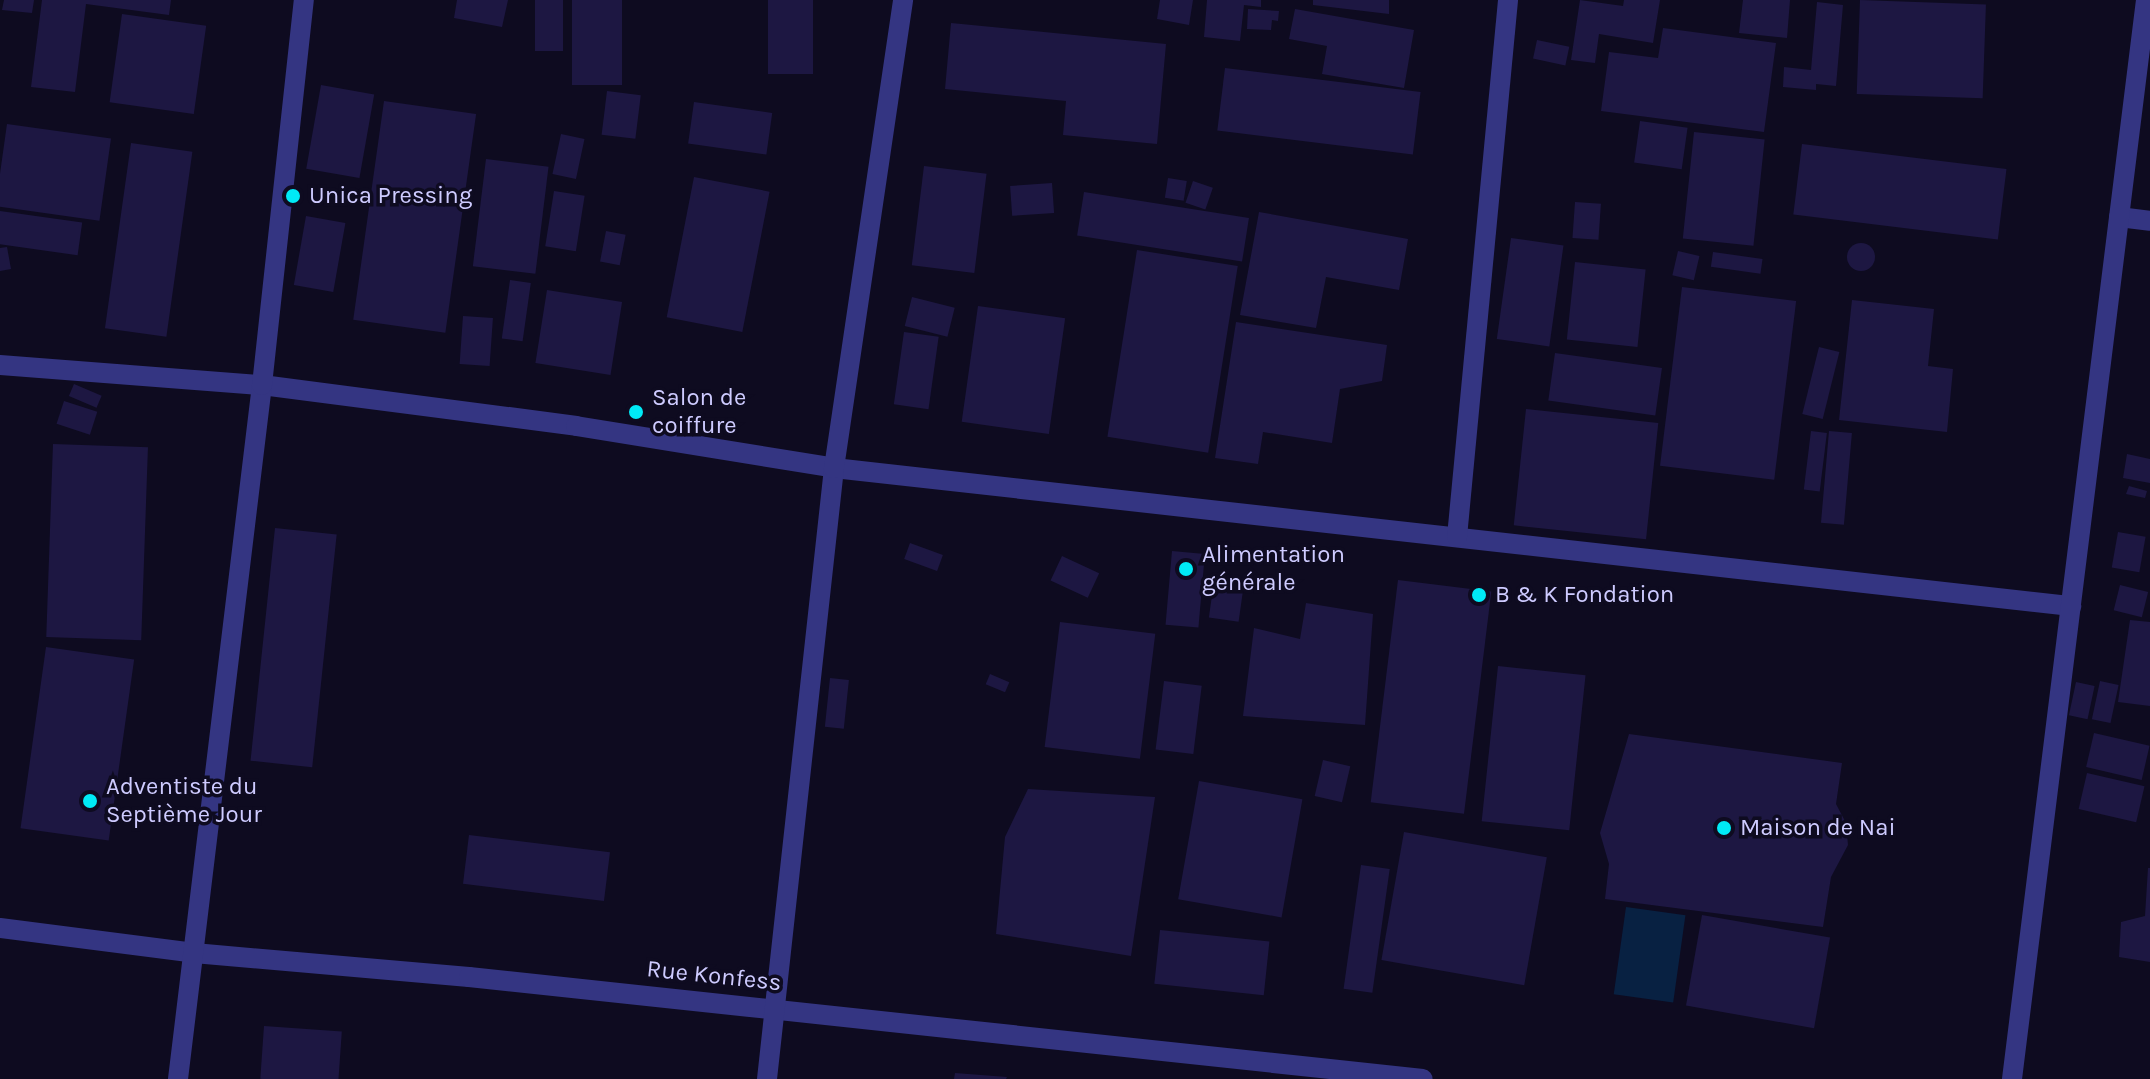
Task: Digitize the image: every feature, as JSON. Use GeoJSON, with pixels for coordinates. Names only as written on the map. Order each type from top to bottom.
{"type":"FeatureCollection","features":[{"type":"Feature","properties":{"kind":"street"},"geometry":{"type":"LineString","coordinates":[[178,1079],[262,385],[304,0]]}},
{"type":"Feature","properties":{"kind":"street"},"geometry":{"type":"LineString","coordinates":[[767,1079],[834,468],[903,0]]}},
{"type":"Feature","properties":{"kind":"street"},"geometry":{"type":"LineString","coordinates":[[1457,537],[1508,0]]}},
{"type":"Feature","properties":{"kind":"street"},"geometry":{"type":"LineString","coordinates":[[2012,1079],[2146,0]]}},
{"type":"Feature","properties":{"kind":"street"},"geometry":{"type":"LineString","coordinates":[[2119,217],[2150,221]]}},
{"type":"Feature","properties":{"kind":"street"},"geometry":{"type":"LineString","coordinates":[[0,365],[262,385],[576,426],[834,468],[2071,606]]}},
{"type":"Feature","properties":{"kind":"street","name":"Rue Konfess"},"geometry":{"type":"LineString","coordinates":[[0,928],[194,953],[776,1009],[1423,1079]]}},
{"type":"Feature","properties":{"kind":"water"},"geometry":{"type":"Polygon","coordinates":[[[1626,907],[1685,915],[1673,1002],[1614,994],[1626,907]]]}},
{"type":"Feature","properties":{"kind":"building"},"geometry":{"type":"Polygon","coordinates":[[[4,0],[34,0],[32,13],[2,10],[4,0]]]}},
{"type":"Feature","properties":{"kind":"building"},"geometry":{"type":"Polygon","coordinates":[[[42,0],[171,0],[169,15],[86,4],[75,92],[31,87],[42,0]]]}},
{"type":"Feature","properties":{"kind":"building"},"geometry":{"type":"Polygon","coordinates":[[[457,0],[508,0],[502,27],[454,18],[457,0]]]}},
{"type":"Feature","properties":{"kind":"building"},"geometry":{"type":"Polygon","coordinates":[[[535,0],[563,0],[563,51],[535,51],[535,0]]]}},
{"type":"Feature","properties":{"kind":"building"},"geometry":{"type":"Polygon","coordinates":[[[572,0],[622,0],[622,85],[572,85],[572,0]]]}},
{"type":"Feature","properties":{"kind":"building"},"geometry":{"type":"Polygon","coordinates":[[[768,0],[813,0],[813,74],[768,74],[768,0]]]}},
{"type":"Feature","properties":{"kind":"building"},"geometry":{"type":"Polygon","coordinates":[[[1160,0],[1193,0],[1189,25],[1157,19],[1160,0]]]}},
{"type":"Feature","properties":{"kind":"building"},"geometry":{"type":"Polygon","coordinates":[[[1207,0],[1261,0],[1261,7],[1244,5],[1240,41],[1204,37],[1207,0]]]}},
{"type":"Feature","properties":{"kind":"building"},"geometry":{"type":"Polygon","coordinates":[[[1313,0],[1389,0],[1389,14],[1313,5],[1313,0]]]}},
{"type":"Feature","properties":{"kind":"building"},"geometry":{"type":"Polygon","coordinates":[[[1580,0],[1623,6],[1624,0],[1660,0],[1653,43],[1599,34],[1595,63],[1571,60],[1580,0]]]}},
{"type":"Feature","properties":{"kind":"building"},"geometry":{"type":"Polygon","coordinates":[[[1743,0],[1790,0],[1787,38],[1739,33],[1743,0]]]}},
{"type":"Feature","properties":{"kind":"building"},"geometry":{"type":"Polygon","coordinates":[[[1860,0],[1986,4],[1983,98],[1857,94],[1860,0]]]}},
{"type":"Feature","properties":{"kind":"building"},"geometry":{"type":"Polygon","coordinates":[[[1817,2],[1843,5],[1836,86],[1816,84],[1816,90],[1783,87],[1784,67],[1811,70],[1817,2]]]}},
{"type":"Feature","properties":{"kind":"building"},"geometry":{"type":"Polygon","coordinates":[[[1248,9],[1279,11],[1278,21],[1272,20],[1271,30],[1247,29],[1248,9]]]}},
{"type":"Feature","properties":{"kind":"building"},"geometry":{"type":"Polygon","coordinates":[[[1295,9],[1414,30],[1404,88],[1322,74],[1327,46],[1289,39],[1295,9]]]}},
{"type":"Feature","properties":{"kind":"building"},"geometry":{"type":"Polygon","coordinates":[[[122,14],[206,26],[194,114],[110,102],[122,14]]]}},
{"type":"Feature","properties":{"kind":"building"},"geometry":{"type":"Polygon","coordinates":[[[951,23],[1166,44],[1157,144],[1063,135],[1066,101],[945,89],[951,23]]]}},
{"type":"Feature","properties":{"kind":"building"},"geometry":{"type":"Polygon","coordinates":[[[1663,28],[1776,43],[1764,132],[1601,111],[1609,52],[1658,58],[1663,28]]]}},
{"type":"Feature","properties":{"kind":"building"},"geometry":{"type":"Polygon","coordinates":[[[1537,40],[1569,47],[1565,65],[1533,59],[1537,40]]]}},
{"type":"Feature","properties":{"kind":"building"},"geometry":{"type":"Polygon","coordinates":[[[1225,68],[1421,92],[1413,155],[1217,131],[1225,68]]]}},
{"type":"Feature","properties":{"kind":"building"},"geometry":{"type":"Polygon","coordinates":[[[321,85],[374,94],[359,178],[306,169],[321,85]]]}},
{"type":"Feature","properties":{"kind":"building"},"geometry":{"type":"Polygon","coordinates":[[[607,91],[641,95],[635,139],[602,135],[607,91]]]}},
{"type":"Feature","properties":{"kind":"building"},"geometry":{"type":"Polygon","coordinates":[[[384,101],[476,114],[445,333],[353,320],[384,101]]]}},
{"type":"Feature","properties":{"kind":"building"},"geometry":{"type":"Polygon","coordinates":[[[694,102],[772,113],[766,155],[688,144],[694,102]]]}},
{"type":"Feature","properties":{"kind":"building"},"geometry":{"type":"Polygon","coordinates":[[[1640,121],[1688,128],[1682,169],[1634,163],[1640,121]]]}},
{"type":"Feature","properties":{"kind":"building"},"geometry":{"type":"Polygon","coordinates":[[[7,124],[111,139],[99,221],[0,207],[0,174],[7,124]]]}},
{"type":"Feature","properties":{"kind":"building"},"geometry":{"type":"Polygon","coordinates":[[[1694,132],[1765,139],[1753,246],[1683,238],[1694,132]]]}},
{"type":"Feature","properties":{"kind":"building"},"geometry":{"type":"Polygon","coordinates":[[[561,134],[584,139],[576,179],[552,174],[561,134]]]}},
{"type":"Feature","properties":{"kind":"building"},"geometry":{"type":"Polygon","coordinates":[[[131,143],[192,152],[166,337],[105,328],[131,143]]]}},
{"type":"Feature","properties":{"kind":"building"},"geometry":{"type":"Polygon","coordinates":[[[1802,144],[2006,169],[1998,240],[1793,214],[1802,144]]]}},
{"type":"Feature","properties":{"kind":"building"},"geometry":{"type":"Polygon","coordinates":[[[486,159],[549,167],[535,274],[473,266],[486,159]]]}},
{"type":"Feature","properties":{"kind":"building"},"geometry":{"type":"Polygon","coordinates":[[[924,166],[987,174],[974,273],[912,265],[924,166]]]}},
{"type":"Feature","properties":{"kind":"building"},"geometry":{"type":"Polygon","coordinates":[[[694,177],[770,192],[742,332],[667,317],[694,177]]]}},
{"type":"Feature","properties":{"kind":"building"},"geometry":{"type":"Polygon","coordinates":[[[1168,178],[1187,181],[1184,201],[1165,198],[1168,178]]]}},
{"type":"Feature","properties":{"kind":"building"},"geometry":{"type":"Polygon","coordinates":[[[1193,181],[1213,188],[1205,210],[1186,203],[1193,181]]]}},
{"type":"Feature","properties":{"kind":"building"},"geometry":{"type":"Polygon","coordinates":[[[1052,183],[1054,213],[1012,216],[1010,186],[1052,183]]]}},
{"type":"Feature","properties":{"kind":"building"},"geometry":{"type":"Polygon","coordinates":[[[554,191],[585,196],[576,251],[545,246],[554,191]]]}},
{"type":"Feature","properties":{"kind":"building"},"geometry":{"type":"Polygon","coordinates":[[[1084,192],[1249,218],[1242,262],[1077,235],[1084,192]]]}},
{"type":"Feature","properties":{"kind":"building"},"geometry":{"type":"Polygon","coordinates":[[[1575,202],[1601,204],[1598,240],[1572,238],[1575,202]]]}},
{"type":"Feature","properties":{"kind":"building"},"geometry":{"type":"Polygon","coordinates":[[[0,211],[82,223],[78,255],[0,244],[0,211]]]}},
{"type":"Feature","properties":{"kind":"building"},"geometry":{"type":"Polygon","coordinates":[[[1259,212],[1408,239],[1399,290],[1326,277],[1316,328],[1240,315],[1259,212]]]}},
{"type":"Feature","properties":{"kind":"building"},"geometry":{"type":"Polygon","coordinates":[[[306,216],[345,223],[333,292],[294,285],[306,216]]]}},
{"type":"Feature","properties":{"kind":"building"},"geometry":{"type":"Polygon","coordinates":[[[606,231],[626,235],[620,265],[600,261],[606,231]]]}},
{"type":"Feature","properties":{"kind":"building"},"geometry":{"type":"Polygon","coordinates":[[[1511,238],[1563,245],[1549,346],[1497,339],[1511,238]]]}},
{"type":"Feature","properties":{"kind":"building"},"geometry":{"type":"Polygon","coordinates":[[[1861,243],[1871,247],[1875,257],[1871,267],[1861,271],[1851,267],[1847,257],[1851,247],[1861,243]]]}},
{"type":"Feature","properties":{"kind":"building"},"geometry":{"type":"Polygon","coordinates":[[[7,247],[11,269],[0,271],[0,248],[7,247]]]}},
{"type":"Feature","properties":{"kind":"building"},"geometry":{"type":"Polygon","coordinates":[[[1137,250],[1238,266],[1208,453],[1107,437],[1137,250]]]}},
{"type":"Feature","properties":{"kind":"building"},"geometry":{"type":"Polygon","coordinates":[[[1678,251],[1699,256],[1694,280],[1672,275],[1678,251]]]}},
{"type":"Feature","properties":{"kind":"building"},"geometry":{"type":"Polygon","coordinates":[[[1713,252],[1763,259],[1760,274],[1711,267],[1713,252]]]}},
{"type":"Feature","properties":{"kind":"building"},"geometry":{"type":"Polygon","coordinates":[[[1575,262],[1646,269],[1637,347],[1567,340],[1575,262]]]}},
{"type":"Feature","properties":{"kind":"building"},"geometry":{"type":"Polygon","coordinates":[[[510,280],[531,283],[523,341],[502,338],[510,280]]]}},
{"type":"Feature","properties":{"kind":"building"},"geometry":{"type":"Polygon","coordinates":[[[1682,287],[1796,301],[1774,480],[1660,466],[1682,287]]]}},
{"type":"Feature","properties":{"kind":"building"},"geometry":{"type":"Polygon","coordinates":[[[547,290],[622,302],[610,375],[535,363],[547,290]]]}},
{"type":"Feature","properties":{"kind":"building"},"geometry":{"type":"Polygon","coordinates":[[[912,297],[955,308],[947,337],[905,326],[912,297]]]}},
{"type":"Feature","properties":{"kind":"building"},"geometry":{"type":"Polygon","coordinates":[[[1852,300],[1934,309],[1928,366],[1953,369],[1947,432],[1839,420],[1852,300]]]}},
{"type":"Feature","properties":{"kind":"building"},"geometry":{"type":"Polygon","coordinates":[[[978,306],[1065,318],[1049,434],[962,422],[978,306]]]}},
{"type":"Feature","properties":{"kind":"building"},"geometry":{"type":"Polygon","coordinates":[[[463,316],[493,318],[490,366],[460,364],[463,316]]]}},
{"type":"Feature","properties":{"kind":"building"},"geometry":{"type":"Polygon","coordinates":[[[1236,322],[1387,345],[1382,381],[1340,389],[1332,443],[1263,432],[1258,464],[1215,458],[1236,322]]]}},
{"type":"Feature","properties":{"kind":"building"},"geometry":{"type":"Polygon","coordinates":[[[904,332],[939,337],[928,409],[894,404],[904,332]]]}},
{"type":"Feature","properties":{"kind":"building"},"geometry":{"type":"Polygon","coordinates":[[[1819,347],[1839,352],[1823,419],[1802,414],[1819,347]]]}},
{"type":"Feature","properties":{"kind":"building"},"geometry":{"type":"Polygon","coordinates":[[[1555,353],[1662,368],[1655,416],[1548,401],[1555,353]]]}},
{"type":"Feature","properties":{"kind":"building"},"geometry":{"type":"Polygon","coordinates":[[[74,384],[102,396],[97,408],[69,396],[74,384]]]}},
{"type":"Feature","properties":{"kind":"building"},"geometry":{"type":"Polygon","coordinates":[[[64,401],[97,412],[90,435],[57,424],[64,401]]]}},
{"type":"Feature","properties":{"kind":"building"},"geometry":{"type":"Polygon","coordinates":[[[1526,409],[1658,423],[1646,539],[1514,525],[1526,409]]]}},
{"type":"Feature","properties":{"kind":"building"},"geometry":{"type":"Polygon","coordinates":[[[1811,431],[1827,433],[1820,492],[1804,490],[1811,431]]]}},
{"type":"Feature","properties":{"kind":"building"},"geometry":{"type":"Polygon","coordinates":[[[1829,431],[1852,433],[1844,525],[1821,523],[1829,431]]]}},
{"type":"Feature","properties":{"kind":"building"},"geometry":{"type":"Polygon","coordinates":[[[53,444],[148,447],[141,640],[46,637],[53,444]]]}},
{"type":"Feature","properties":{"kind":"building"},"geometry":{"type":"Polygon","coordinates":[[[2127,454],[2150,459],[2150,483],[2123,478],[2127,454]]]}},
{"type":"Feature","properties":{"kind":"building"},"geometry":{"type":"Polygon","coordinates":[[[2129,486],[2147,491],[2145,498],[2126,494],[2129,486]]]}},
{"type":"Feature","properties":{"kind":"building"},"geometry":{"type":"Polygon","coordinates":[[[275,528],[337,534],[312,767],[251,761],[275,528]]]}},
{"type":"Feature","properties":{"kind":"building"},"geometry":{"type":"Polygon","coordinates":[[[2118,532],[2146,537],[2139,572],[2112,567],[2118,532]]]}},
{"type":"Feature","properties":{"kind":"building"},"geometry":{"type":"Polygon","coordinates":[[[910,543],[943,555],[937,571],[904,559],[910,543]]]}},
{"type":"Feature","properties":{"kind":"building"},"geometry":{"type":"Polygon","coordinates":[[[1172,551],[1205,554],[1198,628],[1166,625],[1172,551]]]}},
{"type":"Feature","properties":{"kind":"building"},"geometry":{"type":"Polygon","coordinates":[[[1062,556],[1099,573],[1088,598],[1051,580],[1062,556]]]}},
{"type":"Feature","properties":{"kind":"building"},"geometry":{"type":"Polygon","coordinates":[[[1215,574],[1245,578],[1239,622],[1209,618],[1215,574]]]}},
{"type":"Feature","properties":{"kind":"building"},"geometry":{"type":"Polygon","coordinates":[[[1398,580],[1491,591],[1464,814],[1371,802],[1398,580]]]}},
{"type":"Feature","properties":{"kind":"building"},"geometry":{"type":"Polygon","coordinates":[[[2120,585],[2148,592],[2142,617],[2114,610],[2120,585]]]}},
{"type":"Feature","properties":{"kind":"building"},"geometry":{"type":"Polygon","coordinates":[[[1306,603],[1373,614],[1365,725],[1243,716],[1254,628],[1300,639],[1306,603]]]}},
{"type":"Feature","properties":{"kind":"building"},"geometry":{"type":"Polygon","coordinates":[[[2130,620],[2150,622],[2150,706],[2118,702],[2130,620]]]}},
{"type":"Feature","properties":{"kind":"building"},"geometry":{"type":"Polygon","coordinates":[[[1060,622],[1155,634],[1140,759],[1045,747],[1060,622]]]}},
{"type":"Feature","properties":{"kind":"building"},"geometry":{"type":"Polygon","coordinates":[[[46,647],[134,659],[109,841],[21,828],[46,647]]]}},
{"type":"Feature","properties":{"kind":"building"},"geometry":{"type":"Polygon","coordinates":[[[1498,666],[1586,675],[1569,830],[1482,821],[1498,666]]]}},
{"type":"Feature","properties":{"kind":"building"},"geometry":{"type":"Polygon","coordinates":[[[990,674],[1009,682],[1005,692],[986,684],[990,674]]]}},
{"type":"Feature","properties":{"kind":"building"},"geometry":{"type":"Polygon","coordinates":[[[830,678],[849,680],[844,729],[825,727],[830,678]]]}},
{"type":"Feature","properties":{"kind":"building"},"geometry":{"type":"Polygon","coordinates":[[[1164,681],[1202,686],[1193,754],[1156,749],[1164,681]]]}},
{"type":"Feature","properties":{"kind":"building"},"geometry":{"type":"Polygon","coordinates":[[[2100,681],[2119,685],[2110,723],[2092,719],[2100,681]]]}},
{"type":"Feature","properties":{"kind":"building"},"geometry":{"type":"Polygon","coordinates":[[[2076,682],[2095,686],[2088,719],[2069,715],[2076,682]]]}},
{"type":"Feature","properties":{"kind":"building"},"geometry":{"type":"Polygon","coordinates":[[[2094,733],[2150,746],[2142,780],[2086,767],[2094,733]]]}},
{"type":"Feature","properties":{"kind":"building","name":"Maison de Nai"},"geometry":{"type":"Polygon","coordinates":[[[1629,734],[1842,763],[1836,804],[1846,823],[1848,845],[1831,877],[1823,927],[1605,899],[1609,864],[1600,833],[1629,734]]]}},
{"type":"Feature","properties":{"kind":"building"},"geometry":{"type":"Polygon","coordinates":[[[1323,760],[1350,766],[1342,802],[1315,796],[1323,760]]]}},
{"type":"Feature","properties":{"kind":"building"},"geometry":{"type":"Polygon","coordinates":[[[2087,773],[2144,786],[2136,822],[2079,809],[2087,773]]]}},
{"type":"Feature","properties":{"kind":"building"},"geometry":{"type":"Polygon","coordinates":[[[1199,781],[1302,799],[1282,917],[1178,899],[1199,781]]]}},
{"type":"Feature","properties":{"kind":"building"},"geometry":{"type":"Polygon","coordinates":[[[1028,789],[1155,797],[1131,956],[996,934],[1005,837],[1028,789]]]}},
{"type":"Feature","properties":{"kind":"building"},"geometry":{"type":"Polygon","coordinates":[[[1404,832],[1547,857],[1524,985],[1381,960],[1404,832]]]}},
{"type":"Feature","properties":{"kind":"building"},"geometry":{"type":"Polygon","coordinates":[[[469,835],[610,852],[604,901],[463,884],[469,835]]]}},
{"type":"Feature","properties":{"kind":"building"},"geometry":{"type":"Polygon","coordinates":[[[1361,865],[1390,869],[1372,993],[1344,989],[1361,865]]]}},
{"type":"Feature","properties":{"kind":"building"},"geometry":{"type":"Polygon","coordinates":[[[2148,868],[2150,962],[2119,957],[2121,922],[2145,916],[2148,868]]]}},
{"type":"Feature","properties":{"kind":"building"},"geometry":{"type":"Polygon","coordinates":[[[1702,915],[1830,938],[1814,1028],[1686,1006],[1702,915]]]}},
{"type":"Feature","properties":{"kind":"building"},"geometry":{"type":"Polygon","coordinates":[[[1160,930],[1269,941],[1264,995],[1154,984],[1160,930]]]}},
{"type":"Feature","properties":{"kind":"building"},"geometry":{"type":"Polygon","coordinates":[[[264,1026],[342,1031],[338,1079],[260,1079],[264,1026]]]}},
{"type":"Feature","properties":{"kind":"building"},"geometry":{"type":"Polygon","coordinates":[[[955,1073],[1007,1077],[954,1079],[955,1073]]]}},
{"type":"Feature","properties":{"kind":"place","name":"Unica Pressing"},"geometry":{"type":"Point","coordinates":[293,196]}},
{"type":"Feature","properties":{"kind":"place","name":"Salon de coiffure"},"geometry":{"type":"Point","coordinates":[636,412]}},
{"type":"Feature","properties":{"kind":"place","name":"Alimentation générale"},"geometry":{"type":"Point","coordinates":[1186,569]}},
{"type":"Feature","properties":{"kind":"place","name":"B & K Fondation"},"geometry":{"type":"Point","coordinates":[1479,595]}},
{"type":"Feature","properties":{"kind":"place","name":"Adventiste du Septième Jour"},"geometry":{"type":"Point","coordinates":[90,801]}},
{"type":"Feature","properties":{"kind":"place","name":"Maison de Nai"},"geometry":{"type":"Point","coordinates":[1724,828]}}]}
